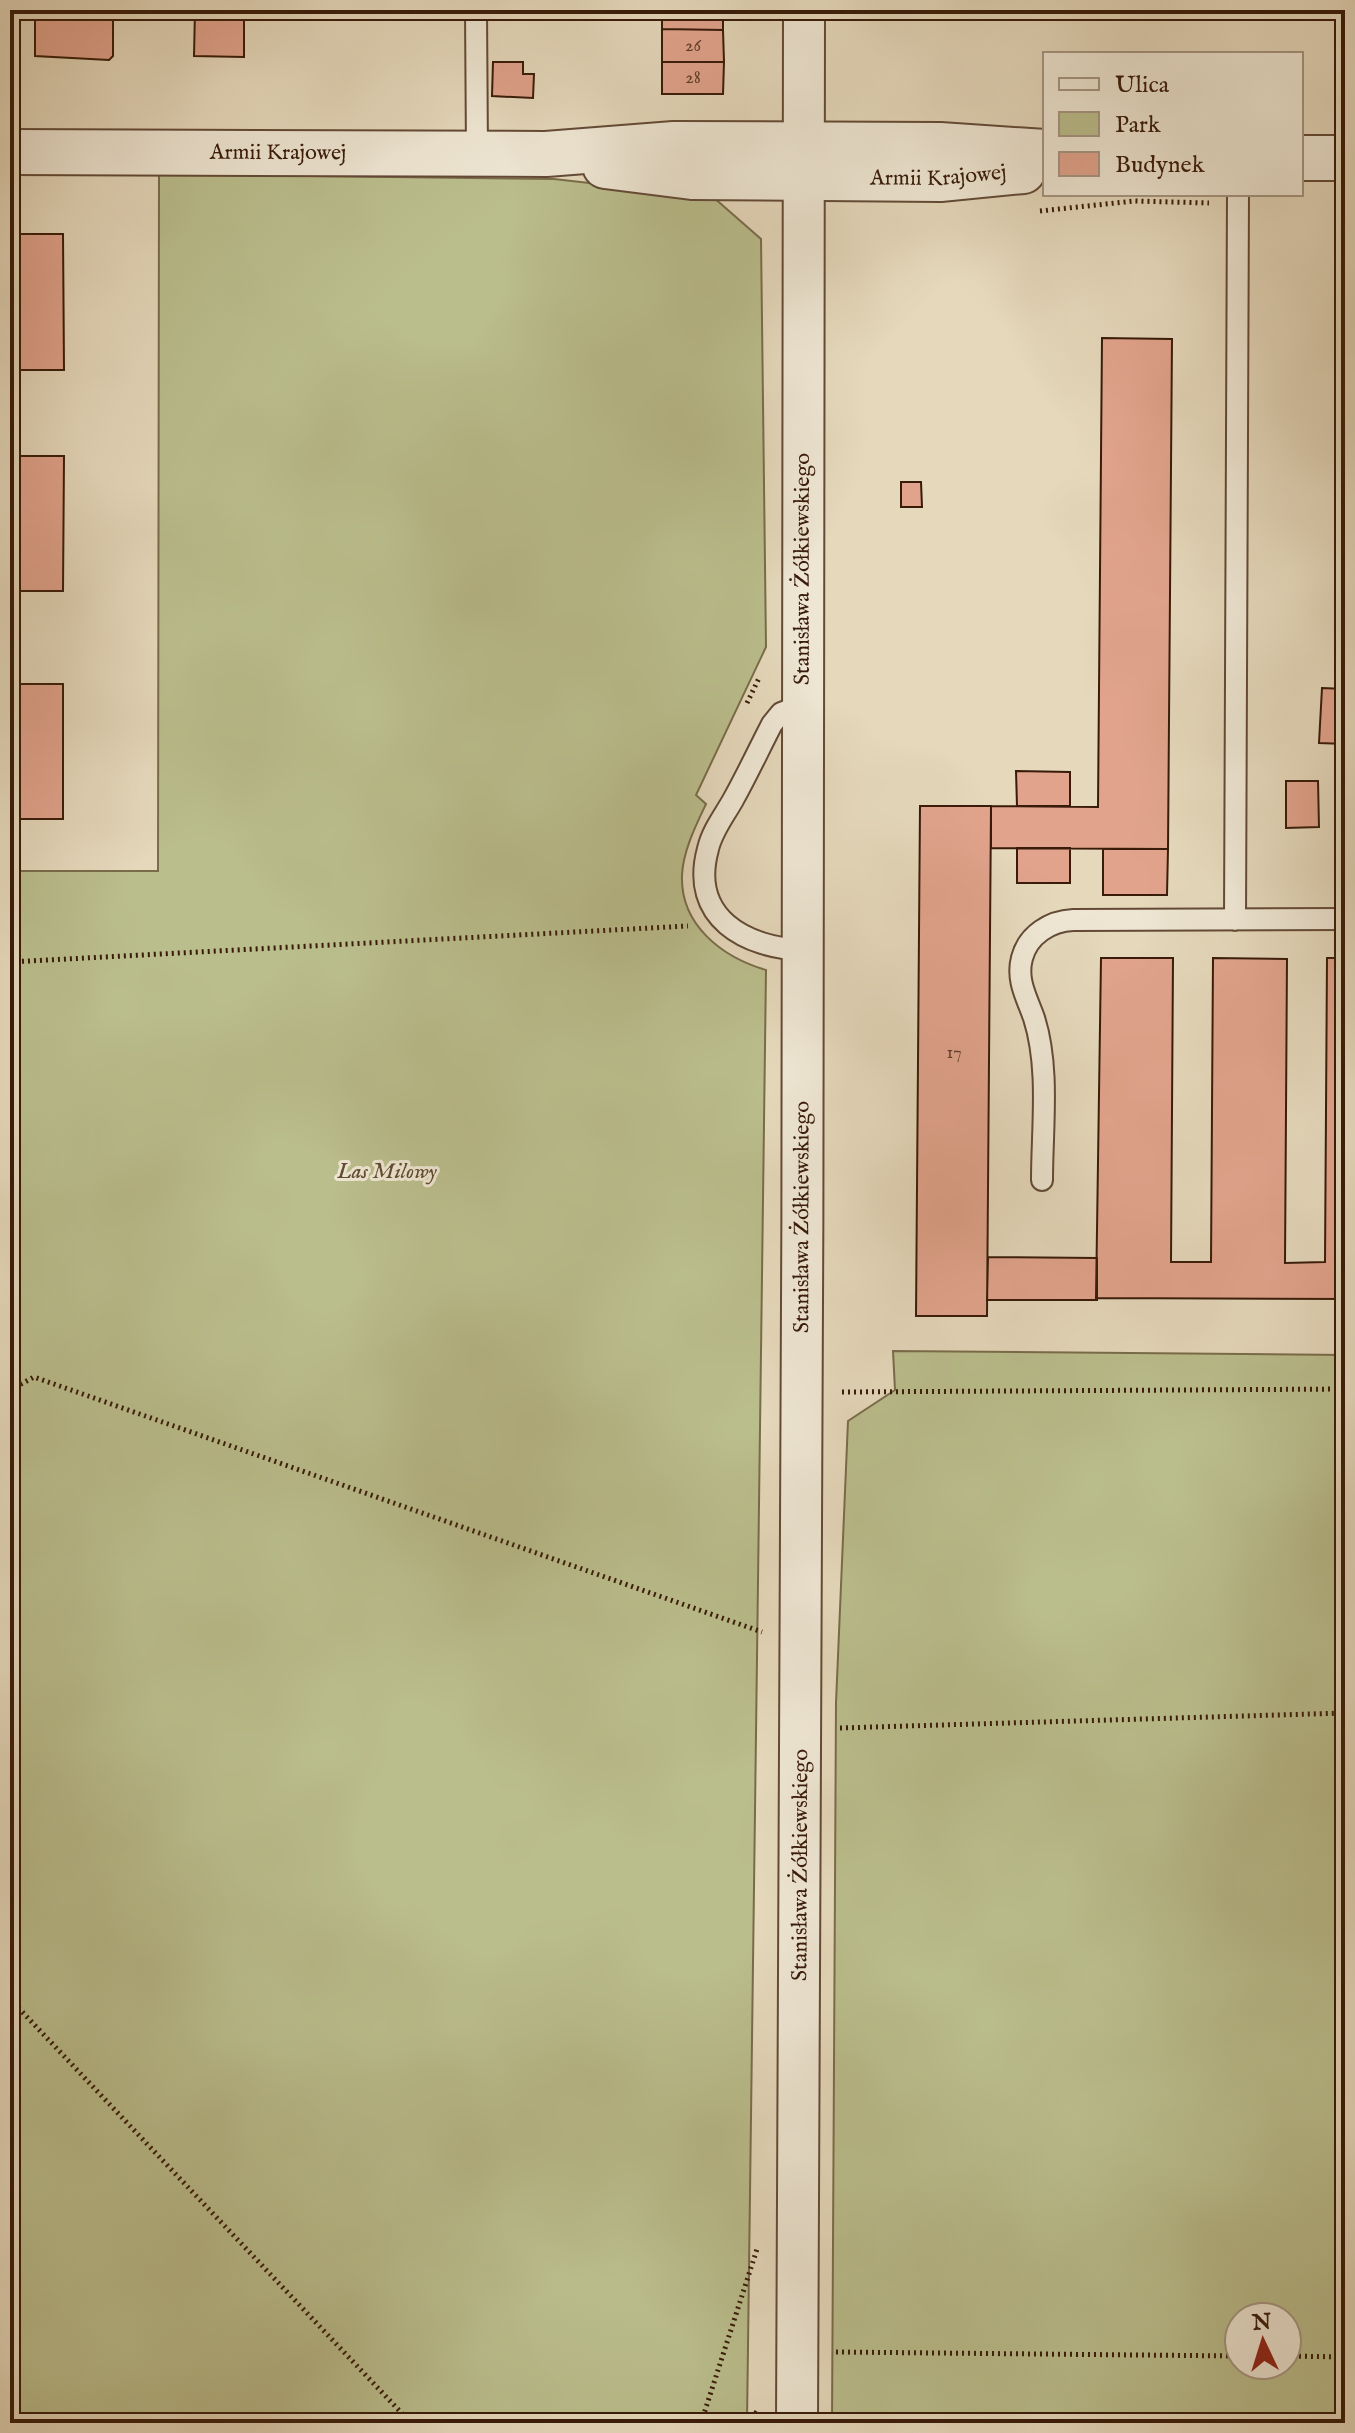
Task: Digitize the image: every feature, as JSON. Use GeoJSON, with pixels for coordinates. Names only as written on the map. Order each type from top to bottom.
{"type":"FeatureCollection","features":[{"type":"Feature","properties":{"kind":"street","name":"Stanisława Żółkiewskiego"},"geometry":{"type":"LineString","coordinates":[[797,2423],[799,1646],[805,1392],[802,705],[804,10]]}},
{"type":"Feature","properties":{"kind":"street","name":"Armii Krajowej"},"geometry":{"type":"LineString","coordinates":[[10,152],[546,154],[656,175],[940,145],[1043,152]]}},
{"type":"Feature","properties":{"kind":"street"},"geometry":{"type":"LineString","coordinates":[[1303,158],[1345,158]]}},
{"type":"Feature","properties":{"kind":"street","name":"Armii Krajowej"},"geometry":{"type":"LineString","coordinates":[[804,161],[940,179],[1043,169]]}},
{"type":"Feature","properties":{"kind":"lane"},"geometry":{"type":"LineString","coordinates":[[476,10],[477,153]]}},
{"type":"Feature","properties":{"kind":"lane"},"geometry":{"type":"LineString","coordinates":[[1235,920],[1238,196]]}},
{"type":"Feature","properties":{"kind":"lane"},"geometry":{"type":"LineString","coordinates":[[802,705],[781,713],[772,724],[708,848],[706,885],[726,924],[737,934],[762,946],[804,950]]}},
{"type":"Feature","properties":{"kind":"lane"},"geometry":{"type":"LineString","coordinates":[[1042,1180],[1041,1050],[1020,980],[1022,957],[1033,938],[1061,920],[1345,919]]}},
{"type":"Feature","properties":{"kind":"path"},"geometry":{"type":"LineString","coordinates":[[10,962],[726,924]]}},
{"type":"Feature","properties":{"kind":"path"},"geometry":{"type":"LineString","coordinates":[[10,1390],[34,1377],[799,1646]]}},
{"type":"Feature","properties":{"kind":"path"},"geometry":{"type":"LineString","coordinates":[[805,1392],[1345,1389]]}},
{"type":"Feature","properties":{"kind":"path"},"geometry":{"type":"LineString","coordinates":[[799,1729],[1345,1713]]}},
{"type":"Feature","properties":{"kind":"path"},"geometry":{"type":"LineString","coordinates":[[10,1999],[411,2423]]}},
{"type":"Feature","properties":{"kind":"path"},"geometry":{"type":"LineString","coordinates":[[701,2423],[759,2240]]}},
{"type":"Feature","properties":{"kind":"path"},"geometry":{"type":"LineString","coordinates":[[798,2352],[1223,2356]]}},
{"type":"Feature","properties":{"kind":"path"},"geometry":{"type":"LineString","coordinates":[[1303,2356],[1345,2357]]}},
{"type":"Feature","properties":{"kind":"green space","name":"Las Milowy"},"geometry":{"type":"Polygon","coordinates":[[[159,174],[554,179],[713,197],[761,239],[766,647],[696,795],[706,804],[687,848],[682,875],[683,893],[696,924],[734,957],[766,970],[747,2423],[10,2423],[10,871],[158,871],[159,174]]]}},
{"type":"Feature","properties":{"kind":"green space"},"geometry":{"type":"Polygon","coordinates":[[[893,1351],[1345,1355],[1345,2423],[832,2423],[836,1703],[848,1421],[895,1390],[893,1351]]]}},
{"type":"Feature","properties":{"kind":"building"},"geometry":{"type":"Polygon","coordinates":[[[35,10],[113,10],[113,56],[109,60],[35,56],[35,10]]]}},
{"type":"Feature","properties":{"kind":"building"},"geometry":{"type":"Polygon","coordinates":[[[195,10],[244,10],[244,57],[194,56],[195,10]]]}},
{"type":"Feature","properties":{"kind":"building"},"geometry":{"type":"Polygon","coordinates":[[[505,10],[537,10],[537,18],[505,18],[505,10]]]}},
{"type":"Feature","properties":{"kind":"building"},"geometry":{"type":"Polygon","coordinates":[[[662,10],[723,10],[723,30],[662,29],[662,10]]]}},
{"type":"Feature","properties":{"kind":"building"},"geometry":{"type":"Polygon","coordinates":[[[662,29],[723,30],[724,62],[662,62],[662,29]]]}},
{"type":"Feature","properties":{"kind":"building"},"geometry":{"type":"Polygon","coordinates":[[[493,62],[523,62],[523,74],[534,74],[533,98],[492,96],[493,62]]]}},
{"type":"Feature","properties":{"kind":"building"},"geometry":{"type":"Polygon","coordinates":[[[662,62],[724,62],[723,94],[662,94],[662,62]]]}},
{"type":"Feature","properties":{"kind":"building"},"geometry":{"type":"Polygon","coordinates":[[[10,234],[63,234],[64,370],[10,370],[10,234]]]}},
{"type":"Feature","properties":{"kind":"building"},"geometry":{"type":"Polygon","coordinates":[[[1102,338],[1172,339],[1168,849],[991,848],[991,806],[1098,807],[1102,338]]]}},
{"type":"Feature","properties":{"kind":"building"},"geometry":{"type":"Polygon","coordinates":[[[10,456],[64,456],[63,591],[10,591],[10,456]]]}},
{"type":"Feature","properties":{"kind":"building"},"geometry":{"type":"Polygon","coordinates":[[[901,482],[921,482],[922,507],[901,507],[901,482]]]}},
{"type":"Feature","properties":{"kind":"building"},"geometry":{"type":"Polygon","coordinates":[[[10,684],[63,684],[63,819],[10,819],[10,684]]]}},
{"type":"Feature","properties":{"kind":"building"},"geometry":{"type":"Polygon","coordinates":[[[1322,688],[1345,689],[1345,744],[1319,743],[1322,688]]]}},
{"type":"Feature","properties":{"kind":"building"},"geometry":{"type":"Polygon","coordinates":[[[1016,771],[1070,772],[1070,806],[1017,806],[1016,771]]]}},
{"type":"Feature","properties":{"kind":"building"},"geometry":{"type":"Polygon","coordinates":[[[1286,781],[1318,781],[1319,827],[1286,828],[1286,781]]]}},
{"type":"Feature","properties":{"kind":"building"},"geometry":{"type":"Polygon","coordinates":[[[920,806],[991,806],[987,1316],[916,1316],[920,806]]]}},
{"type":"Feature","properties":{"kind":"building"},"geometry":{"type":"Polygon","coordinates":[[[1017,848],[1070,848],[1070,883],[1017,883],[1017,848]]]}},
{"type":"Feature","properties":{"kind":"building"},"geometry":{"type":"Polygon","coordinates":[[[1103,849],[1168,849],[1167,895],[1103,895],[1103,849]]]}},
{"type":"Feature","properties":{"kind":"building"},"geometry":{"type":"Polygon","coordinates":[[[1101,958],[1173,958],[1171,1262],[1211,1262],[1213,958],[1287,959],[1285,1263],[1325,1262],[1327,958],[1345,958],[1345,1299],[1096,1298],[1101,958]]]}},
{"type":"Feature","properties":{"kind":"building"},"geometry":{"type":"Polygon","coordinates":[[[988,1257],[1097,1258],[1097,1300],[987,1300],[988,1257]]]}}]}
